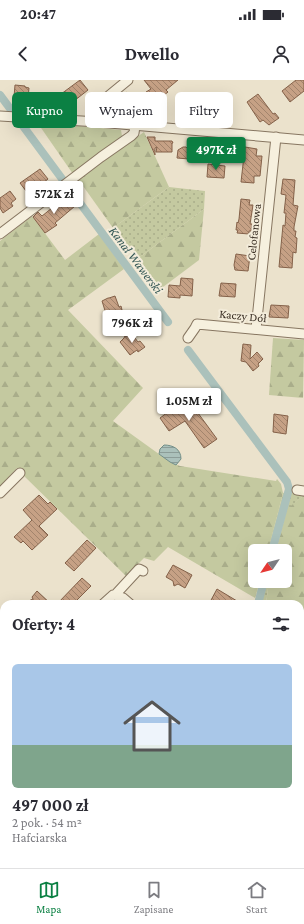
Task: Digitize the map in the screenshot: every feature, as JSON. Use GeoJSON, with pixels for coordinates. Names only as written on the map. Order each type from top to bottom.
{"type":"FeatureCollection","features":[{"type":"Feature","properties":{"kind":"street"},"geometry":{"type":"LineString","coordinates":[[113,92],[128,80]]}},
{"type":"Feature","properties":{"kind":"street"},"geometry":{"type":"LineString","coordinates":[[0,116],[85,121]]}},
{"type":"Feature","properties":{"kind":"street"},"geometry":{"type":"LineString","coordinates":[[0,234],[131,136],[135,128]]}},
{"type":"Feature","properties":{"kind":"street"},"geometry":{"type":"LineString","coordinates":[[161,128],[304,140]]}},
{"type":"Feature","properties":{"kind":"street","name":"Celofanowa"},"geometry":{"type":"LineString","coordinates":[[256,329],[276,137]]}},
{"type":"Feature","properties":{"kind":"street","name":"Kaczy Dół"},"geometry":{"type":"LineString","coordinates":[[188,338],[197,324],[304,334]]}},
{"type":"Feature","properties":{"kind":"street"},"geometry":{"type":"LineString","coordinates":[[0,493],[20,473]]}},
{"type":"Feature","properties":{"kind":"street"},"geometry":{"type":"LineString","coordinates":[[108,600],[115,595],[139,569],[143,571]]}},
{"type":"Feature","properties":{"kind":"street"},"geometry":{"type":"LineString","coordinates":[[115,595],[125,600]]}},
{"type":"Feature","properties":{"kind":"green space"},"geometry":{"type":"Polygon","coordinates":[[[77,126],[85,127],[85,128],[121,130],[122,136],[73,174],[41,128],[77,128],[77,126]]]}},
{"type":"Feature","properties":{"kind":"green space"},"geometry":{"type":"Polygon","coordinates":[[[144,132],[169,187],[113,228],[78,179],[144,132]]]}},
{"type":"Feature","properties":{"kind":"green space"},"geometry":{"type":"Polygon","coordinates":[[[169,187],[205,191],[204,209],[136,260],[113,228],[169,187]]]}},
{"type":"Feature","properties":{"kind":"green space"},"geometry":{"type":"Polygon","coordinates":[[[204,209],[199,260],[159,290],[136,260],[204,209]]]}},
{"type":"Feature","properties":{"kind":"green space"},"geometry":{"type":"Polygon","coordinates":[[[32,216],[65,260],[99,234],[124,269],[68,310],[143,388],[113,421],[170,462],[180,466],[276,481],[277,479],[281,484],[283,493],[270,544],[248,544],[248,588],[258,588],[255,598],[168,547],[154,561],[144,558],[126,576],[17,468],[0,486],[0,241],[32,216]]]}},
{"type":"Feature","properties":{"kind":"green space"},"geometry":{"type":"Polygon","coordinates":[[[273,338],[304,340],[303,398],[269,395],[273,338]]]}},
{"type":"Feature","properties":{"kind":"green space"},"geometry":{"type":"Polygon","coordinates":[[[290,492],[303,496],[287,510],[278,544],[270,544],[283,493],[290,492]]]}},
{"type":"Feature","properties":{"kind":"green space"},"geometry":{"type":"Polygon","coordinates":[[[304,496],[304,600],[267,600],[268,588],[292,588],[292,544],[278,544],[287,509],[304,496]]]}},
{"type":"Feature","properties":{"kind":"green space"},"geometry":{"type":"Polygon","coordinates":[[[258,588],[268,588],[267,600],[255,600],[258,588]]]}},
{"type":"Feature","properties":{"kind":"water"},"geometry":{"type":"Polygon","coordinates":[[[164,445],[176,448],[180,453],[181,459],[176,465],[159,454],[160,449],[164,445]]]}},
{"type":"Feature","properties":{"kind":"building"},"geometry":{"type":"Polygon","coordinates":[[[80,80],[88,90],[77,99],[77,92],[64,92],[80,80]]]}},
{"type":"Feature","properties":{"kind":"building"},"geometry":{"type":"Polygon","coordinates":[[[144,80],[178,80],[166,90],[168,92],[167,93],[146,92],[151,89],[144,80]]]}},
{"type":"Feature","properties":{"kind":"building"},"geometry":{"type":"Polygon","coordinates":[[[296,80],[304,80],[304,91],[290,102],[282,91],[296,80]]]}},
{"type":"Feature","properties":{"kind":"building"},"geometry":{"type":"Polygon","coordinates":[[[15,85],[29,88],[29,92],[14,92],[15,85]]]}},
{"type":"Feature","properties":{"kind":"building"},"geometry":{"type":"Polygon","coordinates":[[[258,94],[273,114],[275,113],[279,118],[269,125],[263,120],[260,122],[247,102],[258,94]]]}},
{"type":"Feature","properties":{"kind":"building"},"geometry":{"type":"Polygon","coordinates":[[[147,137],[155,137],[155,141],[172,141],[172,152],[156,152],[157,147],[155,148],[155,155],[147,137]]]}},
{"type":"Feature","properties":{"kind":"building"},"geometry":{"type":"Polygon","coordinates":[[[186,147],[190,151],[189,159],[177,158],[178,150],[186,147]]]}},
{"type":"Feature","properties":{"kind":"building"},"geometry":{"type":"Polygon","coordinates":[[[245,147],[257,149],[256,156],[262,156],[260,176],[254,176],[254,183],[241,182],[245,147]]]}},
{"type":"Feature","properties":{"kind":"building"},"geometry":{"type":"Polygon","coordinates":[[[208,164],[225,166],[224,178],[207,177],[208,164]]]}},
{"type":"Feature","properties":{"kind":"building"},"geometry":{"type":"Polygon","coordinates":[[[40,169],[48,179],[34,190],[31,187],[26,191],[20,183],[40,169]]]}},
{"type":"Feature","properties":{"kind":"building"},"geometry":{"type":"Polygon","coordinates":[[[283,179],[295,180],[293,205],[298,206],[294,227],[294,231],[296,231],[295,237],[297,238],[296,253],[293,252],[292,268],[279,267],[283,225],[285,226],[286,213],[284,213],[286,195],[281,194],[283,179]]]}},
{"type":"Feature","properties":{"kind":"building"},"geometry":{"type":"Polygon","coordinates":[[[10,191],[16,199],[11,203],[13,206],[3,213],[0,208],[0,198],[10,191]]]}},
{"type":"Feature","properties":{"kind":"building"},"geometry":{"type":"Polygon","coordinates":[[[67,196],[75,206],[55,223],[57,225],[45,233],[33,217],[38,212],[42,216],[67,196]]]}},
{"type":"Feature","properties":{"kind":"building"},"geometry":{"type":"Polygon","coordinates":[[[241,199],[250,200],[249,205],[253,205],[250,224],[252,224],[249,234],[237,233],[238,230],[236,230],[239,219],[241,199]]]}},
{"type":"Feature","properties":{"kind":"building"},"geometry":{"type":"Polygon","coordinates":[[[236,254],[250,256],[248,271],[235,270],[234,265],[236,254]]]}},
{"type":"Feature","properties":{"kind":"building"},"geometry":{"type":"Polygon","coordinates":[[[181,278],[193,279],[192,296],[180,295],[180,298],[168,297],[169,285],[180,286],[181,278]]]}},
{"type":"Feature","properties":{"kind":"building"},"geometry":{"type":"Polygon","coordinates":[[[221,283],[236,284],[235,297],[219,296],[221,283]]]}},
{"type":"Feature","properties":{"kind":"building"},"geometry":{"type":"Polygon","coordinates":[[[115,296],[119,307],[121,306],[123,314],[116,316],[115,314],[107,317],[102,301],[115,296]]]}},
{"type":"Feature","properties":{"kind":"building"},"geometry":{"type":"Polygon","coordinates":[[[271,305],[289,306],[288,318],[269,317],[271,305]]]}},
{"type":"Feature","properties":{"kind":"building"},"geometry":{"type":"Polygon","coordinates":[[[131,333],[138,342],[140,341],[145,347],[130,355],[120,342],[125,336],[127,337],[131,333]]]}},
{"type":"Feature","properties":{"kind":"building"},"geometry":{"type":"Polygon","coordinates":[[[243,344],[251,345],[250,359],[257,352],[263,359],[258,364],[259,366],[253,371],[246,362],[241,361],[243,344]]]}},
{"type":"Feature","properties":{"kind":"building"},"geometry":{"type":"Polygon","coordinates":[[[187,398],[217,439],[204,448],[185,421],[169,431],[160,418],[187,398]]]}},
{"type":"Feature","properties":{"kind":"building"},"geometry":{"type":"Polygon","coordinates":[[[274,414],[288,416],[286,434],[273,432],[274,414]]]}},
{"type":"Feature","properties":{"kind":"building"},"geometry":{"type":"Polygon","coordinates":[[[39,495],[48,504],[50,502],[57,509],[39,526],[48,535],[32,550],[23,541],[21,543],[14,537],[32,520],[23,510],[39,495]]]}},
{"type":"Feature","properties":{"kind":"building"},"geometry":{"type":"Polygon","coordinates":[[[87,540],[96,548],[74,571],[65,563],[87,540]]]}},
{"type":"Feature","properties":{"kind":"building"},"geometry":{"type":"Polygon","coordinates":[[[173,565],[192,575],[185,588],[178,584],[174,586],[173,581],[166,577],[173,565]]]}},
{"type":"Feature","properties":{"kind":"building"},"geometry":{"type":"Polygon","coordinates":[[[82,578],[91,586],[77,600],[61,600],[82,578]]]}},
{"type":"Feature","properties":{"kind":"building"},"geometry":{"type":"Polygon","coordinates":[[[217,589],[235,600],[211,600],[217,589]]]}},
{"type":"Feature","properties":{"kind":"building"},"geometry":{"type":"Polygon","coordinates":[[[37,591],[47,600],[31,600],[33,599],[32,597],[37,591]]]}},
{"type":"Feature","properties":{"kind":"waterway","name":"Kanał Wawerski"},"geometry":{"type":"LineString","coordinates":[[0,95],[168,322]]}},
{"type":"Feature","properties":{"kind":"waterway","name":"Kanał Wawerski"},"geometry":{"type":"LineString","coordinates":[[188,350],[287,482],[289,489],[274,544]]}},
{"type":"Feature","properties":{"kind":"waterway","name":"Kanał Wawerski"},"geometry":{"type":"LineString","coordinates":[[259,600],[262,588]]}}]}
